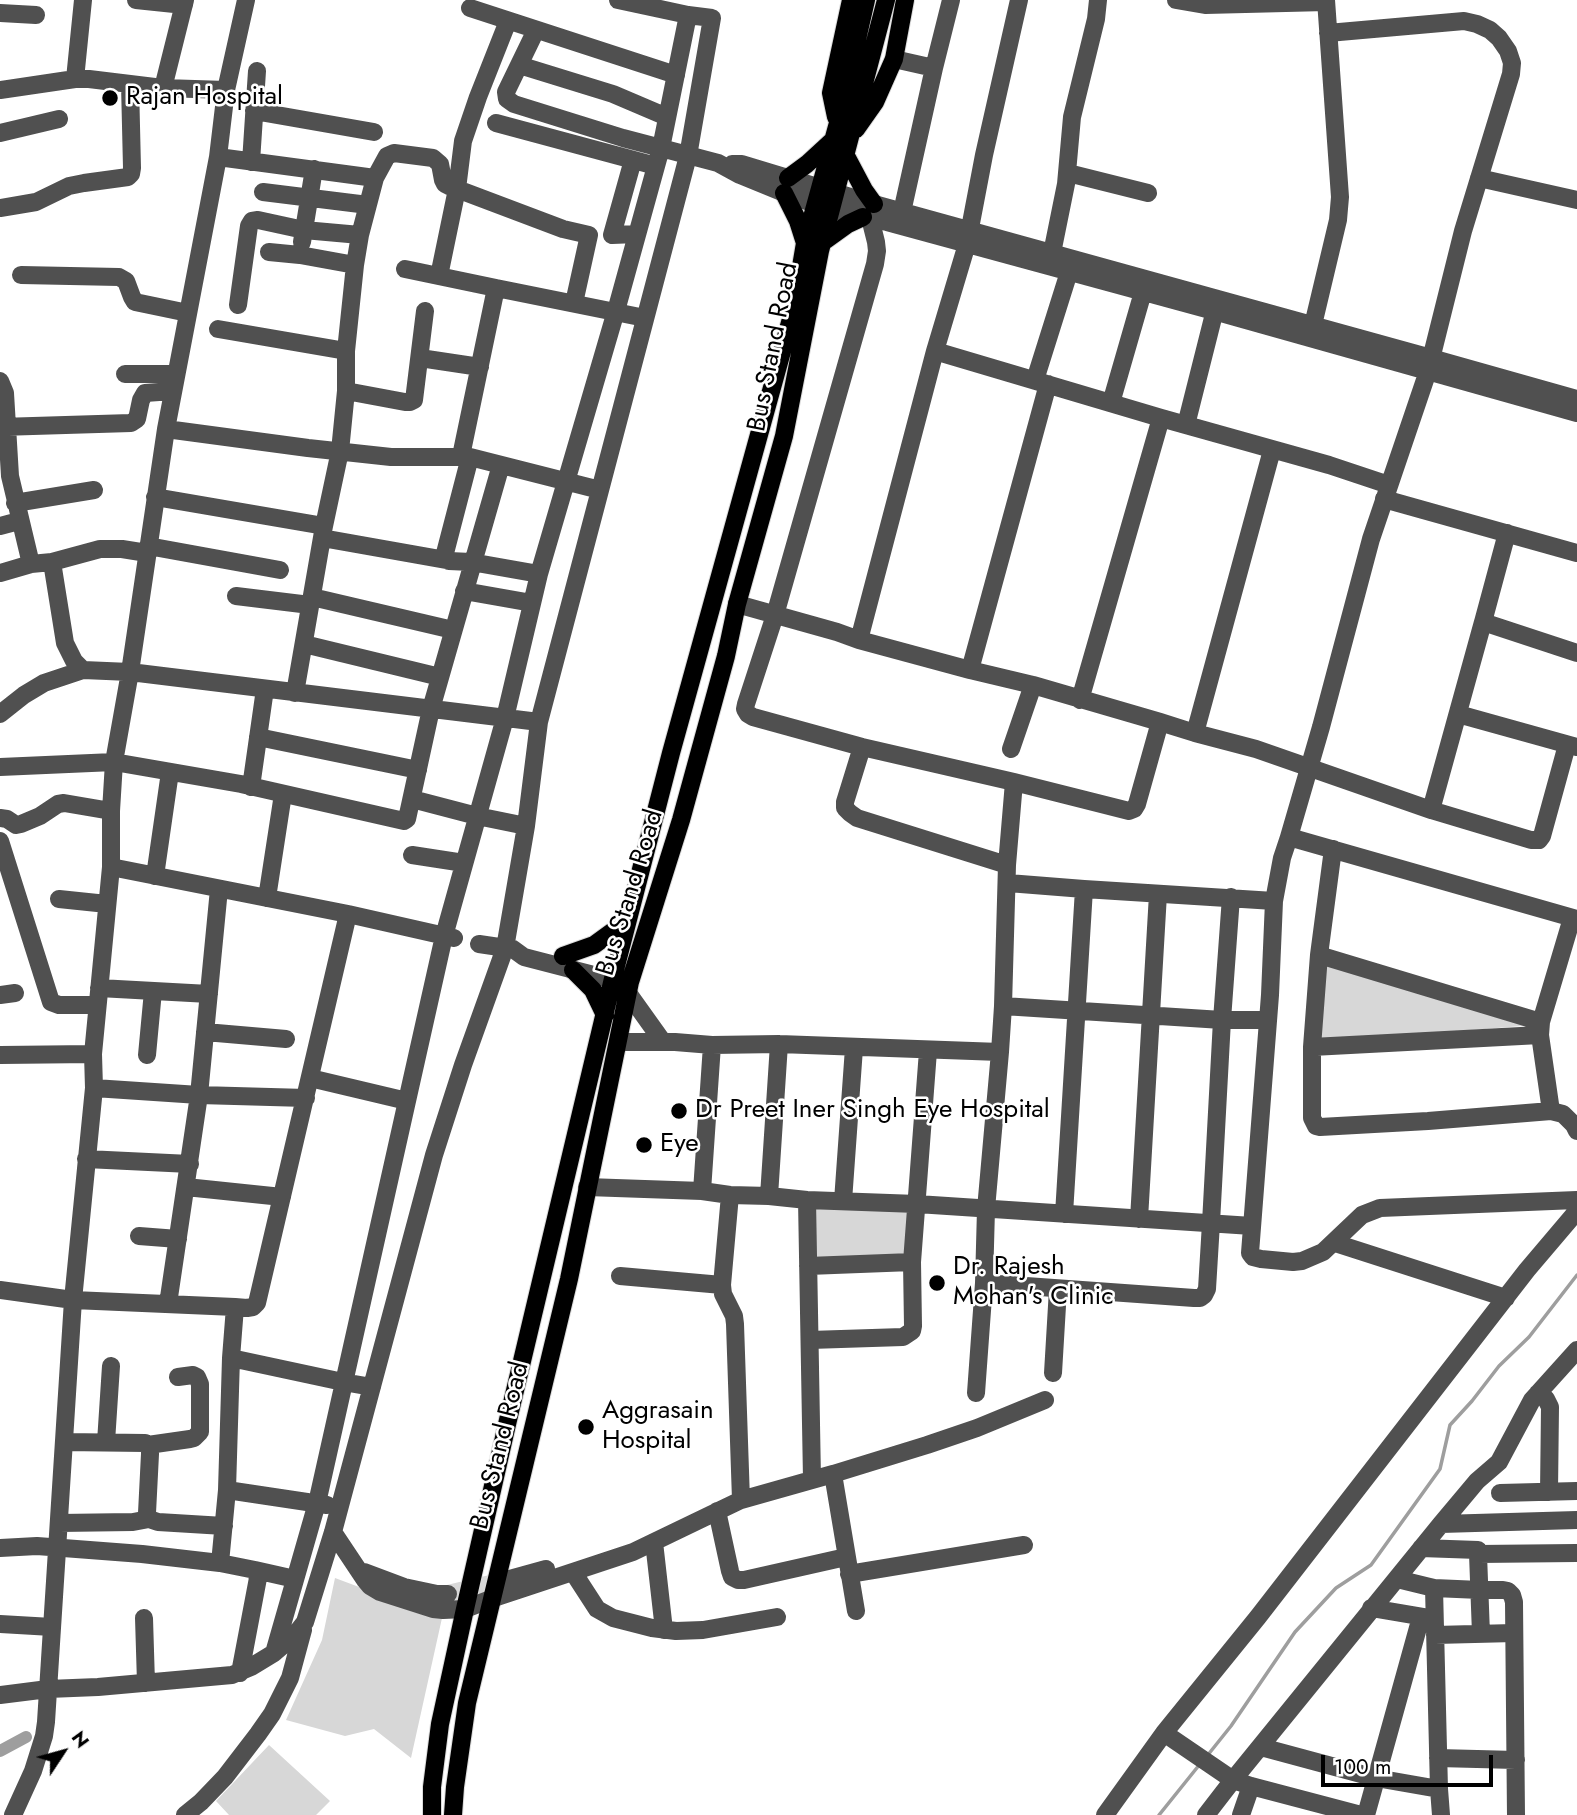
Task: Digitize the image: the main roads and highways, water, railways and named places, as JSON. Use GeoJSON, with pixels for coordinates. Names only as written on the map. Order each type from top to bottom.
{"type":"FeatureCollection","features":[{"type":"Feature","properties":{"kind":"main road","name":"Bus Stand Road"},"geometry":{"type":"LineString","coordinates":[[826,198],[846,156],[831,93],[851,0]]}},
{"type":"Feature","properties":{"kind":"main road"},"geometry":{"type":"LineString","coordinates":[[851,100],[866,0]]}},
{"type":"Feature","properties":{"kind":"main road"},"geometry":{"type":"LineString","coordinates":[[846,156],[864,190],[869,213],[814,242],[798,221],[786,186],[841,133],[886,0]]}},
{"type":"Feature","properties":{"kind":"main road","name":"Bus Stand Road"},"geometry":{"type":"LineString","coordinates":[[453,1815],[467,1703],[569,1279],[618,1042],[627,921],[671,753],[826,198],[841,133],[874,102],[894,59],[905,0]]}},
{"type":"Feature","properties":{"kind":"main road","name":"Bus Stand Road"},"geometry":{"type":"LineString","coordinates":[[427,1811],[440,1724],[465,1609],[605,1015],[622,982],[681,820],[726,656],[737,604],[784,436],[814,242]]}},
{"type":"Feature","properties":{"kind":"main road"},"geometry":{"type":"LineString","coordinates":[[605,1015],[593,990],[568,963],[627,921]]}},
{"type":"Feature","properties":{"kind":"waterway"},"geometry":{"type":"LineString","coordinates":[[1207,1756],[1231,1726],[1295,1632],[1336,1588],[1371,1565],[1440,1469],[1450,1425],[1499,1366],[1529,1337],[1577,1275]]}},
{"type":"Feature","properties":{"kind":"waterway"},"geometry":{"type":"LineString","coordinates":[[0,1751],[26,1737]]}},
{"type":"Feature","properties":{"kind":"waterway"},"geometry":{"type":"LineString","coordinates":[[1159,1815],[1200,1764]]}},
{"type":"Feature","properties":{"kind":"tunnel"},"geometry":{"type":"LineString","coordinates":[[448,1594],[499,1582]]}},
{"type":"Feature","properties":{"kind":"place","name":"Rajan Hospital"},"geometry":{"type":"Point","coordinates":[110,98]}},
{"type":"Feature","properties":{"kind":"place","name":"Dr Preet Iner Singh Eye Hospital"},"geometry":{"type":"Point","coordinates":[679,1111]}},
{"type":"Feature","properties":{"kind":"place","name":"Eye"},"geometry":{"type":"Point","coordinates":[644,1145]}},
{"type":"Feature","properties":{"kind":"place","name":"Dr. Rajesh Mohan's Clinic"},"geometry":{"type":"Point","coordinates":[937,1283]}},
{"type":"Feature","properties":{"kind":"place","name":"Aggrasain Hospital"},"geometry":{"type":"Point","coordinates":[586,1427]}}]}
